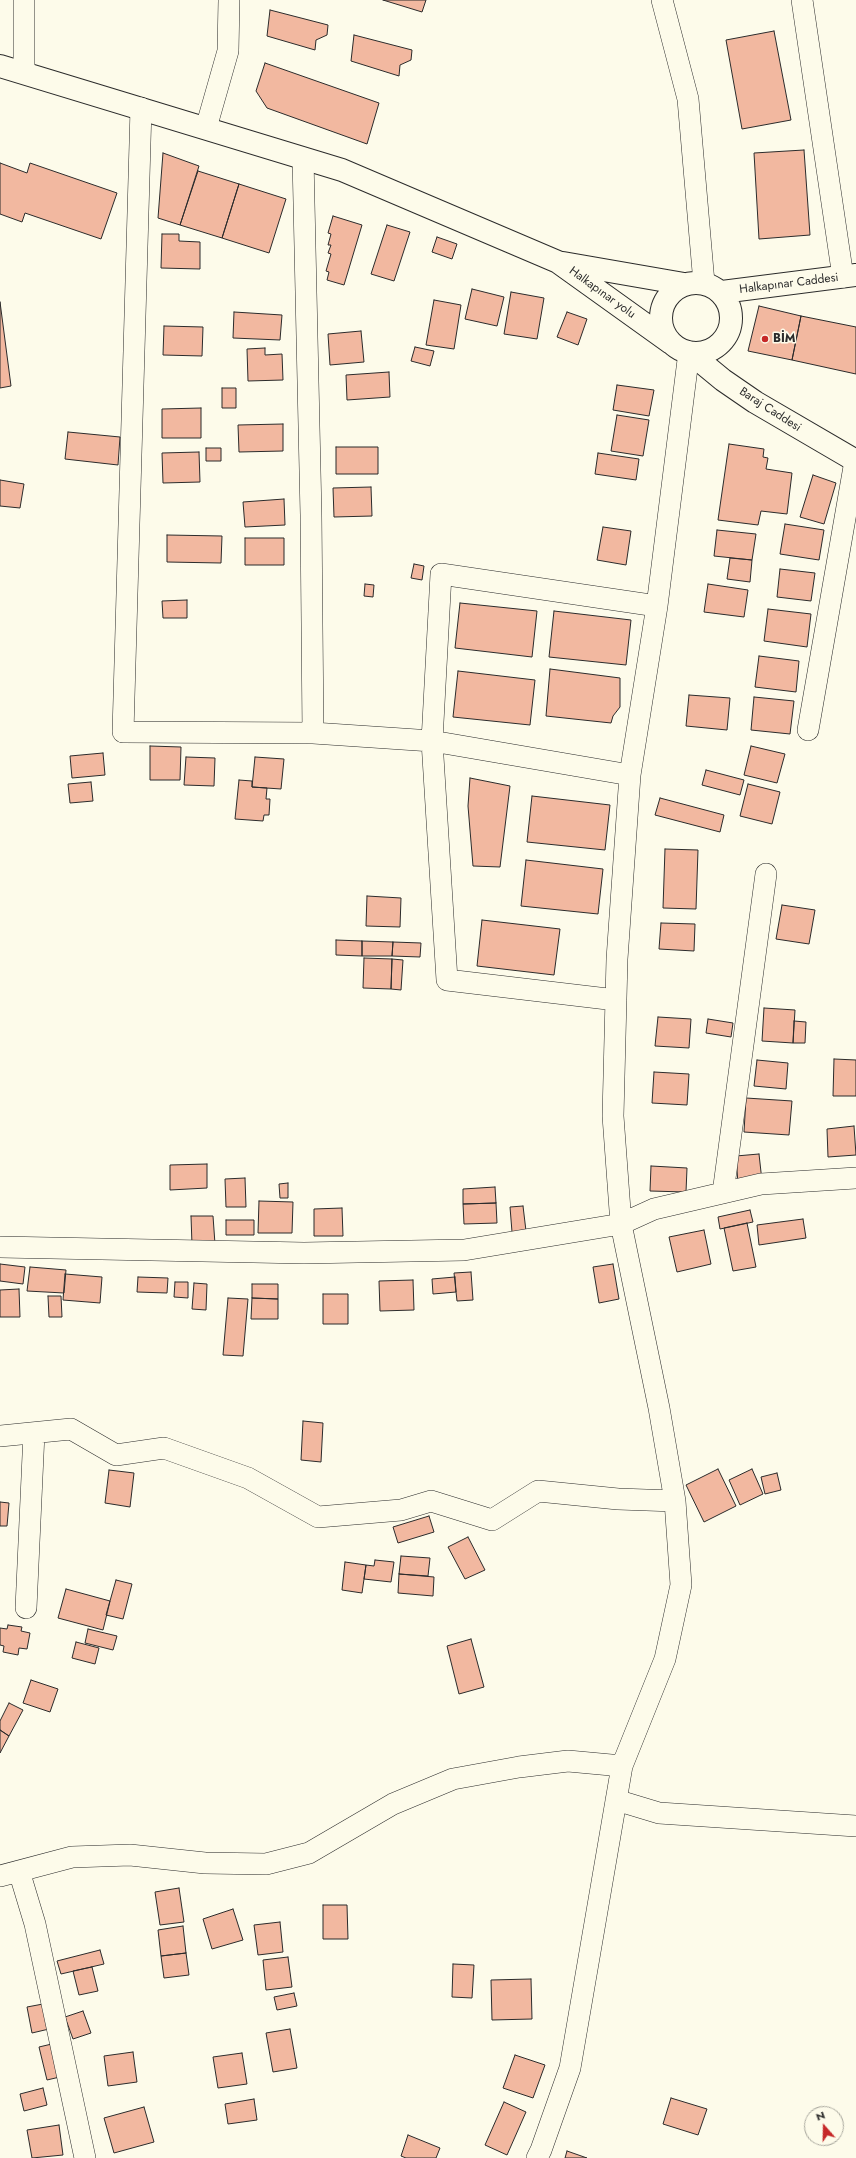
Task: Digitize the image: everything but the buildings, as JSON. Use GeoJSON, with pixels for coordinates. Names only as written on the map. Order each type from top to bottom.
{"type":"FeatureCollection","features":[{"type":"Feature","properties":{"kind":"main road"},"geometry":{"type":"LineString","coordinates":[[0,66],[342,170],[558,262]]}},
{"type":"Feature","properties":{"kind":"main road","name":"Halkapınar yolu"},"geometry":{"type":"LineString","coordinates":[[558,262],[703,286]]}},
{"type":"Feature","properties":{"kind":"main road","name":"Halkapınar yolu"},"geometry":{"type":"LineString","coordinates":[[558,262],[680,348]]}},
{"type":"Feature","properties":{"kind":"main road","name":"Halkapınar Caddesi"},"geometry":{"type":"LineString","coordinates":[[703,286],[850,276]]}},
{"type":"Feature","properties":{"kind":"main road"},"geometry":{"type":"LineString","coordinates":[[703,286],[731,310],[732,320],[725,339],[718,346],[709,351],[699,353],[680,348],[665,335],[661,315],[668,296],[703,286]]}},
{"type":"Feature","properties":{"kind":"main road","name":"Baraj Caddesi"},"geometry":{"type":"LineString","coordinates":[[680,348],[755,402],[856,461]]}},
{"type":"Feature","properties":{"kind":"street"},"geometry":{"type":"LineString","coordinates":[[24,0],[24,73]]}},
{"type":"Feature","properties":{"kind":"street"},"geometry":{"type":"LineString","coordinates":[[206,128],[228,50],[229,0]]}},
{"type":"Feature","properties":{"kind":"street"},"geometry":{"type":"LineString","coordinates":[[662,0],[688,99],[703,286]]}},
{"type":"Feature","properties":{"kind":"street"},"geometry":{"type":"LineString","coordinates":[[802,0],[850,276]]}},
{"type":"Feature","properties":{"kind":"street"},"geometry":{"type":"LineString","coordinates":[[141,108],[123,732],[313,733],[432,741],[630,775]]}},
{"type":"Feature","properties":{"kind":"street"},"geometry":{"type":"LineString","coordinates":[[304,158],[311,515],[313,733]]}},
{"type":"Feature","properties":{"kind":"street"},"geometry":{"type":"LineString","coordinates":[[537,2158],[542,2150],[570,2068],[622,1766],[665,1659],[681,1585],[675,1501],[659,1408],[621,1224],[613,1116],[616,1000],[630,775],[657,606],[680,348]]}},
{"type":"Feature","properties":{"kind":"street"},"geometry":{"type":"LineString","coordinates":[[808,730],[856,461]]}},
{"type":"Feature","properties":{"kind":"street"},"geometry":{"type":"LineString","coordinates":[[616,1000],[447,980],[432,741],[441,574],[657,606]]}},
{"type":"Feature","properties":{"kind":"street"},"geometry":{"type":"LineString","coordinates":[[723,1193],[766,874]]}},
{"type":"Feature","properties":{"kind":"street"},"geometry":{"type":"LineString","coordinates":[[0,1246],[304,1253],[464,1250],[621,1224],[654,1209],[761,1184],[856,1178]]}},
{"type":"Feature","properties":{"kind":"street"},"geometry":{"type":"LineString","coordinates":[[0,1436],[71,1429],[116,1455],[164,1448],[248,1478],[318,1517],[401,1510],[431,1501],[492,1520],[538,1491],[618,1499],[675,1501]]}},
{"type":"Feature","properties":{"kind":"street"},"geometry":{"type":"LineString","coordinates":[[26,1608],[34,1433]]}},
{"type":"Feature","properties":{"kind":"street"},"geometry":{"type":"LineString","coordinates":[[85,2158],[35,1924],[9,1874],[72,1857],[130,1855],[205,1863],[266,1864],[309,1852],[393,1804],[452,1779],[519,1767],[568,1761],[622,1766]]}},
{"type":"Feature","properties":{"kind":"street"},"geometry":{"type":"LineString","coordinates":[[616,1800],[659,1813],[856,1826]]}},
{"type":"Feature","properties":{"kind":"place","name":"BİM"},"geometry":{"type":"Point","coordinates":[765,339]}}]}
